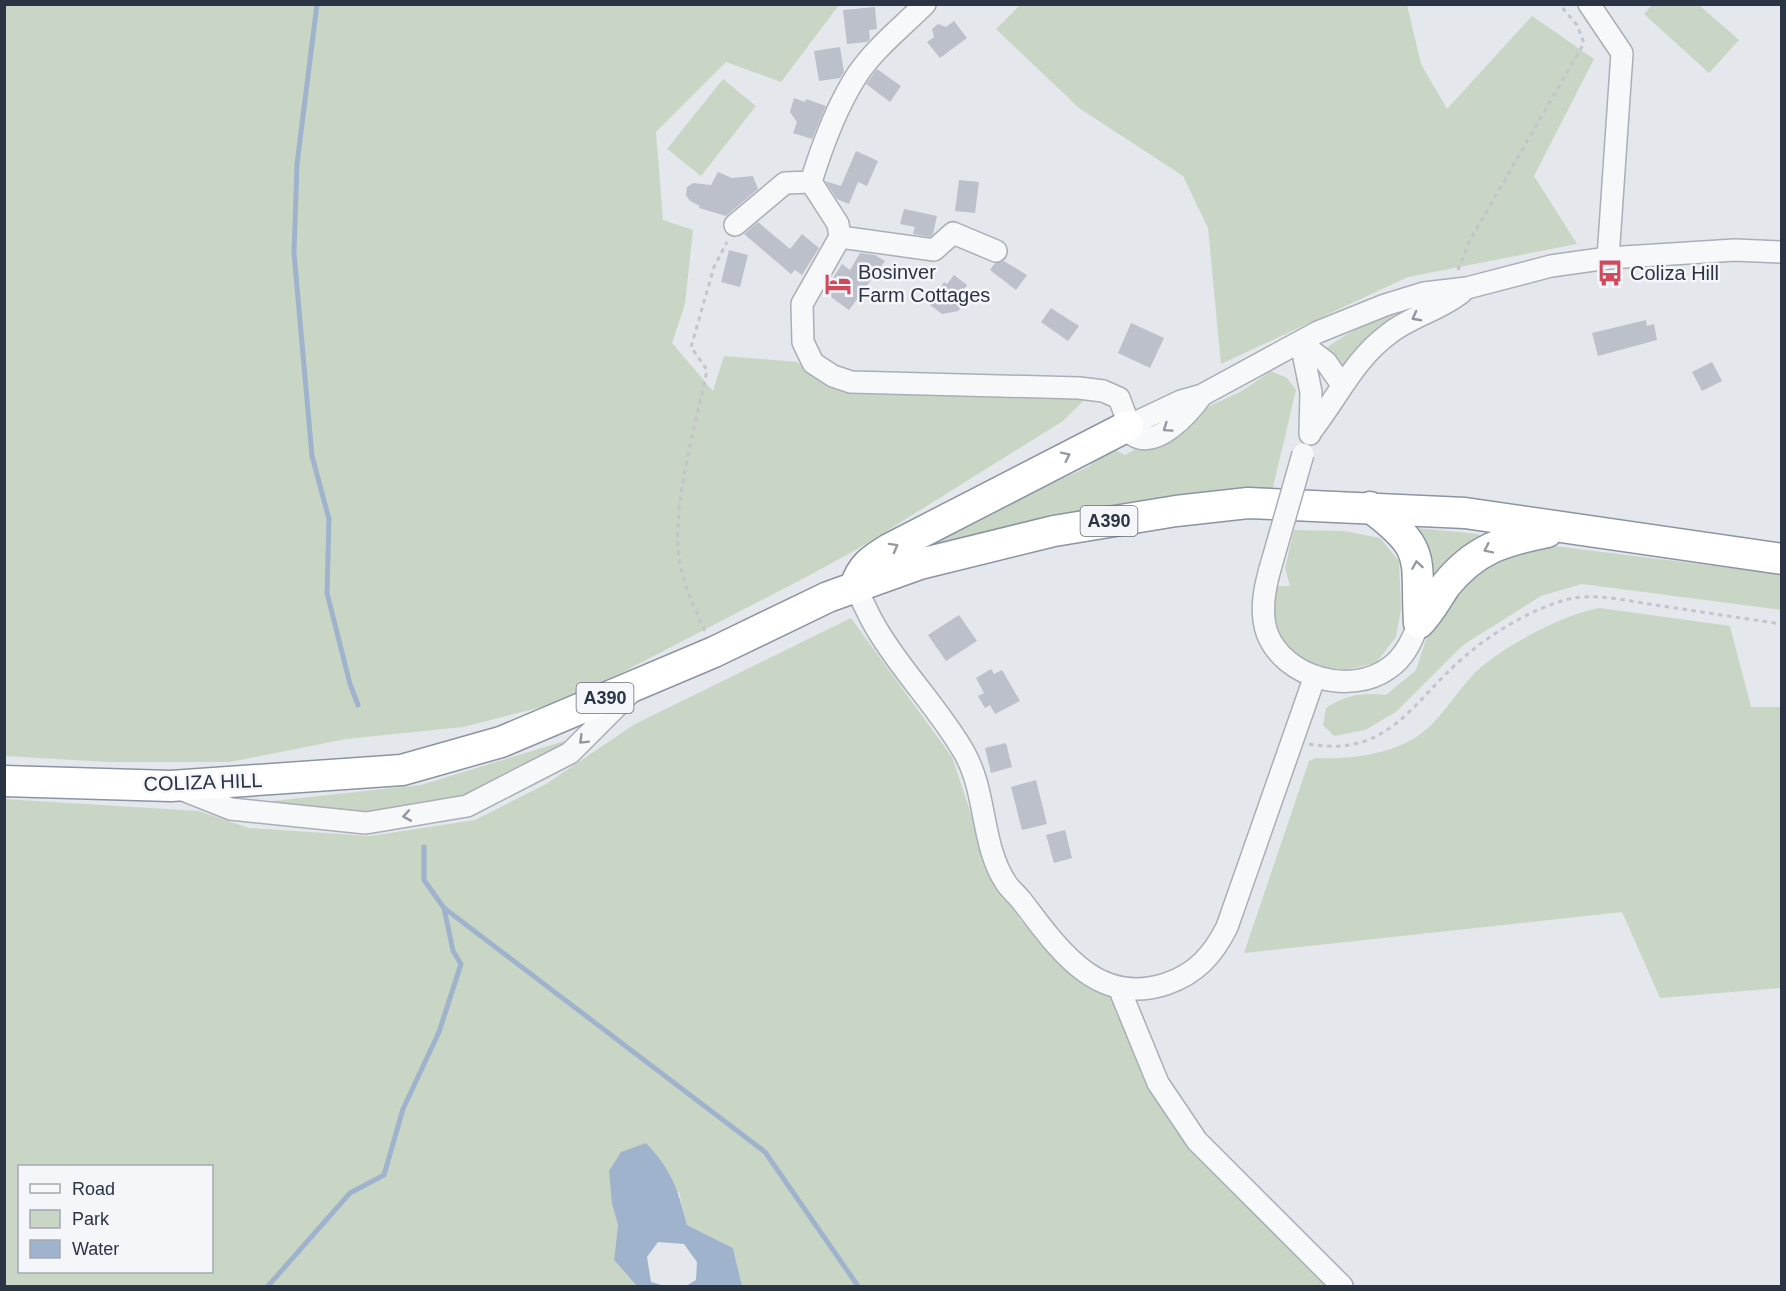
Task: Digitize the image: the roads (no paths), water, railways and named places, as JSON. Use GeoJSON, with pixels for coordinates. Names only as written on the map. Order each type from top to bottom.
{"type":"FeatureCollection","features":[{"type":"Feature","properties":{"kind":"highway"},"geometry":{"type":"LineString","coordinates":[[855,587],[860,572],[869,561],[889,549],[1128,426]]}},
{"type":"Feature","properties":{"kind":"highway","name":"A390"},"geometry":{"type":"LineString","coordinates":[[639,684],[714,652],[802,608],[920,564],[992,545],[1111,520],[1248,503],[1465,513],[1782,559]]}},
{"type":"Feature","properties":{"kind":"highway"},"geometry":{"type":"LineString","coordinates":[[1370,507],[1400,529],[1416,555],[1419,573],[1419,623]]}},
{"type":"Feature","properties":{"kind":"highway"},"geometry":{"type":"LineString","coordinates":[[1419,623],[1448,583],[1470,559],[1484,550],[1523,537],[1564,529]]}},
{"type":"Feature","properties":{"kind":"highway","name":"COLIZA HILL"},"geometry":{"type":"LineString","coordinates":[[4,781],[171,786],[402,770],[501,742],[639,684]]}},
{"type":"Feature","properties":{"kind":"street"},"geometry":{"type":"LineString","coordinates":[[1589,4],[1622,53],[1608,258]]}},
{"type":"Feature","properties":{"kind":"street"},"geometry":{"type":"LineString","coordinates":[[811,182],[840,108],[858,74],[887,40],[925,5]]}},
{"type":"Feature","properties":{"kind":"street"},"geometry":{"type":"LineString","coordinates":[[811,182],[838,224],[840,237],[802,304],[803,342],[813,363],[833,376],[851,382],[1079,388],[1103,391],[1119,398],[1128,426],[1137,437],[1152,438],[1191,411],[1202,395],[1301,343],[1317,332],[1385,304],[1551,266],[1608,258],[1725,250],[1782,252]]}},
{"type":"Feature","properties":{"kind":"street"},"geometry":{"type":"LineString","coordinates":[[735,225],[785,183],[811,182]]}},
{"type":"Feature","properties":{"kind":"street"},"geometry":{"type":"LineString","coordinates":[[840,237],[934,250],[957,227],[996,251]]}},
{"type":"Feature","properties":{"kind":"street"},"geometry":{"type":"LineString","coordinates":[[1419,623],[1402,657],[1378,675],[1347,681],[1315,676],[1303,671],[1285,657],[1267,633],[1263,609],[1270,569],[1312,430],[1356,365],[1381,339],[1409,321],[1455,298],[1459,288]]}},
{"type":"Feature","properties":{"kind":"street"},"geometry":{"type":"LineString","coordinates":[[1301,343],[1326,362],[1338,390]]}},
{"type":"Feature","properties":{"kind":"street"},"geometry":{"type":"LineString","coordinates":[[1301,343],[1311,392],[1312,430]]}},
{"type":"Feature","properties":{"kind":"street"},"geometry":{"type":"LineString","coordinates":[[1311,392],[1338,390]]}},
{"type":"Feature","properties":{"kind":"street"},"geometry":{"type":"LineString","coordinates":[[855,587],[877,631],[965,754],[980,795],[990,846],[1006,883],[1037,924],[1074,965],[1097,979],[1119,988],[1141,989],[1177,980],[1207,959],[1218,944],[1227,927],[1315,676]]}},
{"type":"Feature","properties":{"kind":"street"},"geometry":{"type":"LineString","coordinates":[[171,786],[231,809],[366,823],[467,806],[570,753],[639,684]]}},
{"type":"Feature","properties":{"kind":"street"},"geometry":{"type":"LineString","coordinates":[[1119,988],[1158,1083],[1197,1141],[1342,1287]]}},
{"type":"Feature","properties":{"kind":"water"},"geometry":{"type":"Polygon","coordinates":[[[646,1143],[668,1171],[687,1225],[733,1248],[742,1286],[686,1286],[696,1280],[697,1262],[684,1244],[658,1242],[647,1257],[651,1282],[665,1286],[637,1286],[614,1260],[618,1225],[612,1204],[609,1171],[621,1152],[646,1143]]]}},
{"type":"Feature","properties":{"kind":"waterway"},"geometry":{"type":"LineString","coordinates":[[317,4],[297,164],[294,253],[312,456],[329,519],[327,593],[350,684],[358,705]]}},
{"type":"Feature","properties":{"kind":"waterway"},"geometry":{"type":"LineString","coordinates":[[268,1286],[350,1193],[384,1175],[403,1109],[439,1032],[461,964],[453,951],[444,908],[424,880],[424,847]]}},
{"type":"Feature","properties":{"kind":"waterway"},"geometry":{"type":"LineString","coordinates":[[444,908],[765,1152],[858,1286]]}},
{"type":"Feature","properties":{"kind":"place","name":"Coliza Hill"},"geometry":{"type":"Point","coordinates":[1610,273]}},
{"type":"Feature","properties":{"kind":"place","name":"Bosinver Farm Cottages"},"geometry":{"type":"Point","coordinates":[838,284]}}]}
